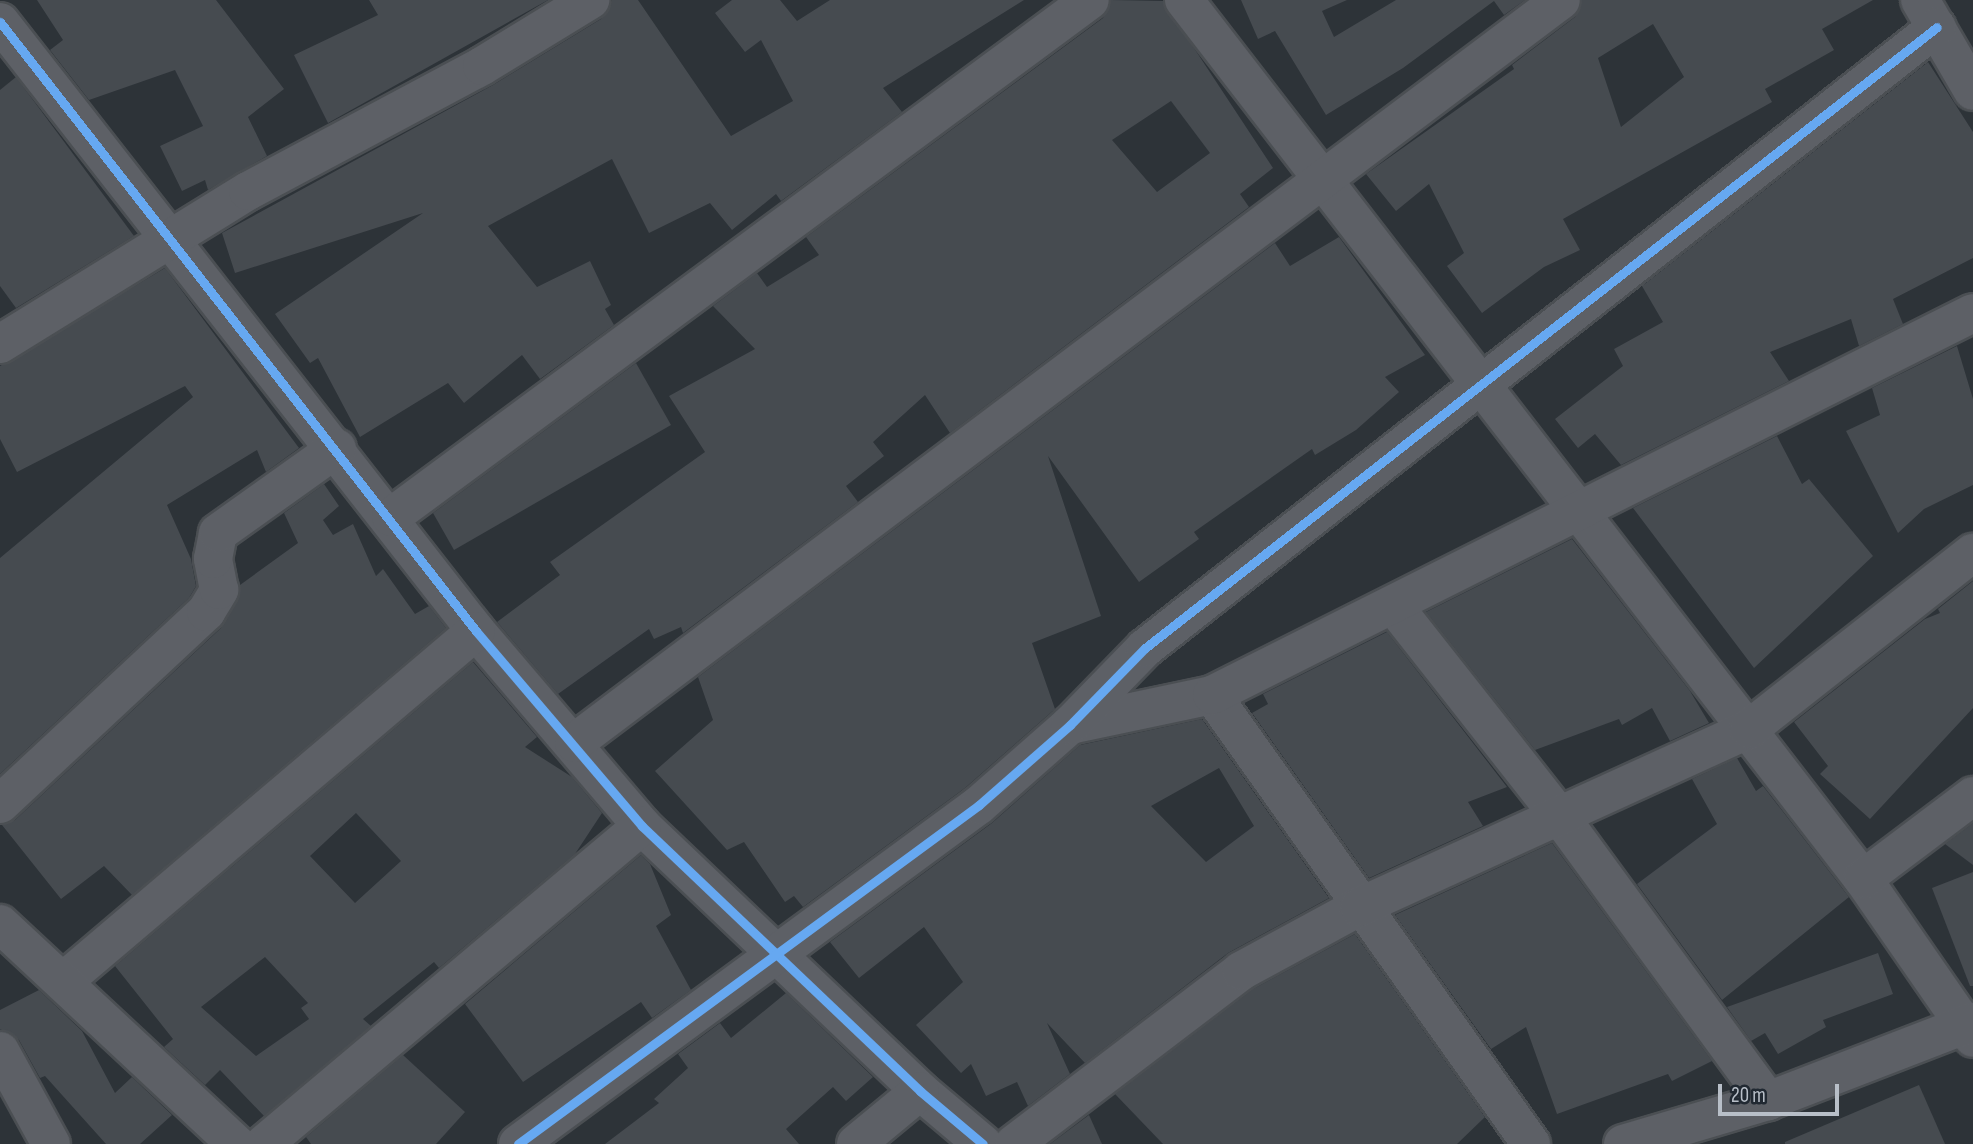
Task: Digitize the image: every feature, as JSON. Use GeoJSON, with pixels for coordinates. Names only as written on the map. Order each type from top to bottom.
{"type":"FeatureCollection","features":[{"type":"Feature","properties":{"kind":"street"},"geometry":{"type":"LineString","coordinates":[[0,344],[171,243],[248,191],[482,66],[590,0]]}},
{"type":"Feature","properties":{"kind":"street"},"geometry":{"type":"LineString","coordinates":[[391,517],[1090,0]]}},
{"type":"Feature","properties":{"kind":"street"},"geometry":{"type":"LineString","coordinates":[[1184,0],[1483,386],[1574,510],[1863,879],[1971,1028],[1768,1101],[1623,1144]]}},
{"type":"Feature","properties":{"kind":"street"},"geometry":{"type":"LineString","coordinates":[[574,743],[1324,183],[1561,0]]}},
{"type":"Feature","properties":{"kind":"street"},"geometry":{"type":"LineString","coordinates":[[518,1144],[979,804],[1070,725],[1145,648],[1483,386],[1929,14],[1973,91]]}},
{"type":"Feature","properties":{"kind":"street"},"geometry":{"type":"LineString","coordinates":[[0,22],[171,243],[391,517],[476,631],[642,826],[920,1091],[983,1144]]}},
{"type":"Feature","properties":{"kind":"street"},"geometry":{"type":"LineString","coordinates":[[1070,725],[1212,695],[1394,606],[1574,510],[1973,313]]}},
{"type":"Feature","properties":{"kind":"street"},"geometry":{"type":"LineString","coordinates":[[0,804],[206,612],[219,590],[213,559],[218,533],[337,448]]}},
{"type":"Feature","properties":{"kind":"street"},"geometry":{"type":"LineString","coordinates":[[1014,1144],[1241,971],[1359,906],[1561,818],[1682,755],[1748,729],[1973,553]]}},
{"type":"Feature","properties":{"kind":"street"},"geometry":{"type":"LineString","coordinates":[[1394,606],[1561,818],[1768,1101]]}},
{"type":"Feature","properties":{"kind":"street"},"geometry":{"type":"LineString","coordinates":[[65,981],[476,631]]}},
{"type":"Feature","properties":{"kind":"street"},"geometry":{"type":"LineString","coordinates":[[1212,695],[1359,906],[1531,1144]]}},
{"type":"Feature","properties":{"kind":"street"},"geometry":{"type":"LineString","coordinates":[[1863,879],[1973,796]]}},
{"type":"Feature","properties":{"kind":"street"},"geometry":{"type":"LineString","coordinates":[[264,1144],[642,826]]}},
{"type":"Feature","properties":{"kind":"street"},"geometry":{"type":"LineString","coordinates":[[0,924],[65,981],[236,1144]]}},
{"type":"Feature","properties":{"kind":"street"},"geometry":{"type":"LineString","coordinates":[[0,1051],[51,1144]]}},
{"type":"Feature","properties":{"kind":"street"},"geometry":{"type":"LineString","coordinates":[[856,1144],[920,1091]]}},
{"type":"Feature","properties":{"kind":"building"},"geometry":{"type":"Polygon","coordinates":[[[37,0],[216,0],[284,89],[248,117],[267,156],[208,190],[205,180],[182,191],[160,146],[203,126],[175,70],[89,100],[50,50],[63,40],[37,0]]]}},
{"type":"Feature","properties":{"kind":"building"},"geometry":{"type":"Polygon","coordinates":[[[369,0],[548,0],[328,123],[294,55],[378,15],[369,0]]]}},
{"type":"Feature","properties":{"kind":"building"},"geometry":{"type":"Polygon","coordinates":[[[612,0],[638,0],[731,136],[793,101],[761,40],[745,52],[715,13],[732,0],[780,0],[797,21],[830,0],[1024,0],[883,88],[902,112],[781,201],[776,194],[732,230],[710,203],[649,233],[612,159],[488,226],[537,287],[590,261],[611,305],[605,309],[614,325],[540,379],[522,355],[464,403],[448,383],[360,437],[318,358],[310,363],[275,314],[423,213],[235,273],[222,233],[493,85],[601,19],[612,0]]]}},
{"type":"Feature","properties":{"kind":"building"},"geometry":{"type":"Polygon","coordinates":[[[1111,0],[1163,1],[1273,168],[1240,194],[1249,207],[950,433],[925,395],[873,442],[884,456],[846,486],[858,502],[683,633],[681,627],[654,639],[649,629],[558,694],[497,622],[560,575],[550,562],[705,452],[669,396],[755,349],[713,306],[757,273],[767,287],[819,255],[806,237],[1103,18],[1111,0]],[[1171,101],[1112,140],[1157,192],[1210,153],[1171,101]]]}},
{"type":"Feature","properties":{"kind":"building"},"geometry":{"type":"Polygon","coordinates":[[[1241,0],[1347,0],[1322,11],[1334,37],[1396,0],[1525,0],[1504,15],[1494,1],[1403,68],[1326,115],[1275,31],[1258,39],[1241,0]]]}},
{"type":"Feature","properties":{"kind":"building"},"geometry":{"type":"Polygon","coordinates":[[[1582,0],[1873,0],[1822,29],[1834,50],[1765,89],[1772,102],[1563,219],[1580,250],[1544,267],[1482,313],[1447,266],[1464,253],[1429,184],[1396,211],[1366,174],[1514,69],[1512,65],[1575,17],[1582,0]],[[1653,24],[1598,58],[1621,127],[1684,77],[1653,24]]]}},
{"type":"Feature","properties":{"kind":"building"},"geometry":{"type":"Polygon","coordinates":[[[1928,62],[1973,132],[1973,258],[1893,299],[1903,324],[1859,346],[1851,319],[1770,352],[1789,381],[1621,465],[1595,434],[1578,448],[1555,419],[1623,366],[1614,349],[1663,322],[1642,286],[1928,62]]]}},
{"type":"Feature","properties":{"kind":"building"},"geometry":{"type":"Polygon","coordinates":[[[16,77],[134,236],[16,308],[0,286],[0,90],[16,77]]]}},
{"type":"Feature","properties":{"kind":"building"},"geometry":{"type":"Polygon","coordinates":[[[1339,237],[1425,355],[1385,377],[1399,392],[1356,430],[1315,455],[1312,449],[1194,532],[1199,539],[1139,582],[1048,456],[1101,616],[1032,643],[1055,709],[965,788],[803,907],[794,896],[785,902],[744,842],[727,850],[655,771],[713,720],[698,677],[1275,243],[1290,266],[1339,237]]]}},
{"type":"Feature","properties":{"kind":"building"},"geometry":{"type":"Polygon","coordinates":[[[165,268],[299,448],[266,472],[257,450],[167,505],[191,559],[196,586],[189,598],[0,774],[0,558],[193,397],[185,386],[17,472],[0,439],[0,366],[165,268]]]}},
{"type":"Feature","properties":{"kind":"building"},"geometry":{"type":"Polygon","coordinates":[[[1957,346],[1973,399],[1973,485],[1924,509],[1898,533],[1846,431],[1880,415],[1872,388],[1957,346]]]}},
{"type":"Feature","properties":{"kind":"building"},"geometry":{"type":"Polygon","coordinates":[[[636,363],[671,425],[454,550],[433,513],[636,363]]]}},
{"type":"Feature","properties":{"kind":"building"},"geometry":{"type":"Polygon","coordinates":[[[1777,436],[1802,484],[1809,479],[1873,556],[1754,668],[1633,508],[1777,436]]]}},
{"type":"Feature","properties":{"kind":"building"},"geometry":{"type":"Polygon","coordinates":[[[324,484],[339,506],[323,520],[333,535],[353,524],[376,576],[383,569],[415,614],[429,606],[446,628],[132,895],[104,866],[61,899],[2,825],[15,820],[221,628],[240,585],[298,543],[284,513],[324,484]]]}},
{"type":"Feature","properties":{"kind":"building"},"geometry":{"type":"Polygon","coordinates":[[[1572,539],[1690,691],[1709,723],[1670,741],[1652,708],[1622,725],[1619,719],[1535,750],[1426,612],[1572,539]]]}},
{"type":"Feature","properties":{"kind":"building"},"geometry":{"type":"Polygon","coordinates":[[[1973,581],[1973,708],[1870,819],[1820,774],[1828,766],[1794,722],[1925,619],[1940,613],[1938,609],[1973,581]]]}},
{"type":"Feature","properties":{"kind":"building"},"geometry":{"type":"Polygon","coordinates":[[[1387,632],[1507,787],[1468,802],[1483,826],[1369,878],[1252,713],[1268,704],[1263,694],[1387,632]]]}},
{"type":"Feature","properties":{"kind":"building"},"geometry":{"type":"Polygon","coordinates":[[[473,662],[537,737],[525,747],[572,777],[602,813],[575,854],[439,968],[434,962],[363,1019],[371,1026],[264,1116],[220,1070],[205,1085],[164,1047],[173,1039],[115,966],[473,662]],[[356,813],[310,856],[355,903],[401,861],[356,813]],[[265,957],[201,1007],[256,1056],[309,1019],[301,1008],[308,1003],[265,957]]]}},
{"type":"Feature","properties":{"kind":"building"},"geometry":{"type":"Polygon","coordinates":[[[1202,719],[1329,898],[1228,953],[1085,1063],[1047,1023],[1070,1074],[1028,1106],[1017,1082],[986,1096],[971,1064],[961,1073],[916,1025],[963,982],[924,927],[859,978],[830,942],[992,823],[1080,745],[1202,719]],[[1219,768],[1151,806],[1206,862],[1254,826],[1219,768]]]}},
{"type":"Feature","properties":{"kind":"building"},"geometry":{"type":"Polygon","coordinates":[[[1737,758],[1756,791],[1763,786],[1849,897],[1722,1000],[1637,884],[1717,824],[1692,779],[1737,758]]]}},
{"type":"Feature","properties":{"kind":"building"},"geometry":{"type":"Polygon","coordinates":[[[1973,823],[1973,865],[1945,844],[1973,823]]]}},
{"type":"Feature","properties":{"kind":"building"},"geometry":{"type":"Polygon","coordinates":[[[1552,843],[1712,1061],[1672,1081],[1668,1074],[1557,1114],[1526,1027],[1491,1049],[1395,915],[1552,843]]]}},
{"type":"Feature","properties":{"kind":"building"},"geometry":{"type":"Polygon","coordinates":[[[641,855],[650,864],[671,915],[656,926],[691,990],[652,1018],[641,1002],[523,1082],[465,1004],[641,855]]]}},
{"type":"Feature","properties":{"kind":"building"},"geometry":{"type":"Polygon","coordinates":[[[1973,872],[1973,986],[1970,986],[1932,888],[1973,872]]]}},
{"type":"Feature","properties":{"kind":"building"},"geometry":{"type":"Polygon","coordinates":[[[1355,934],[1485,1117],[1457,1144],[1163,1144],[1115,1094],[1253,989],[1355,934]]]}},
{"type":"Feature","properties":{"kind":"building"},"geometry":{"type":"Polygon","coordinates":[[[1878,953],[1893,994],[1823,1020],[1826,1027],[1778,1054],[1765,1033],[1751,1041],[1727,1007],[1878,953]]]}},
{"type":"Feature","properties":{"kind":"building"},"geometry":{"type":"Polygon","coordinates":[[[39,990],[82,1031],[115,1093],[132,1077],[172,1115],[140,1144],[106,1144],[45,1076],[40,1078],[19,1040],[0,1029],[0,1010],[39,990]]]}},
{"type":"Feature","properties":{"kind":"building"},"geometry":{"type":"Polygon","coordinates":[[[786,993],[873,1077],[846,1101],[833,1087],[786,1129],[799,1144],[605,1144],[659,1103],[654,1099],[688,1068],[678,1054],[720,1023],[731,1038],[786,993]]]}},
{"type":"Feature","properties":{"kind":"building"},"geometry":{"type":"Polygon","coordinates":[[[403,1055],[465,1112],[436,1144],[311,1144],[306,1137],[403,1055]]]}},
{"type":"Feature","properties":{"kind":"building"},"geometry":{"type":"Polygon","coordinates":[[[1919,1085],[1945,1144],[1785,1144],[1785,1142],[1919,1085]]]}},
{"type":"Feature","properties":{"kind":"building"},"geometry":{"type":"Polygon","coordinates":[[[1089,1115],[1102,1144],[1050,1144],[1089,1115]]]}},
{"type":"Feature","properties":{"kind":"cycle path"},"geometry":{"type":"LineString","coordinates":[[0,22],[476,631],[642,826],[920,1091],[983,1144]]}},
{"type":"Feature","properties":{"kind":"cycle path"},"geometry":{"type":"LineString","coordinates":[[518,1144],[979,805],[1070,725],[1145,648],[1937,27]]}}]}
